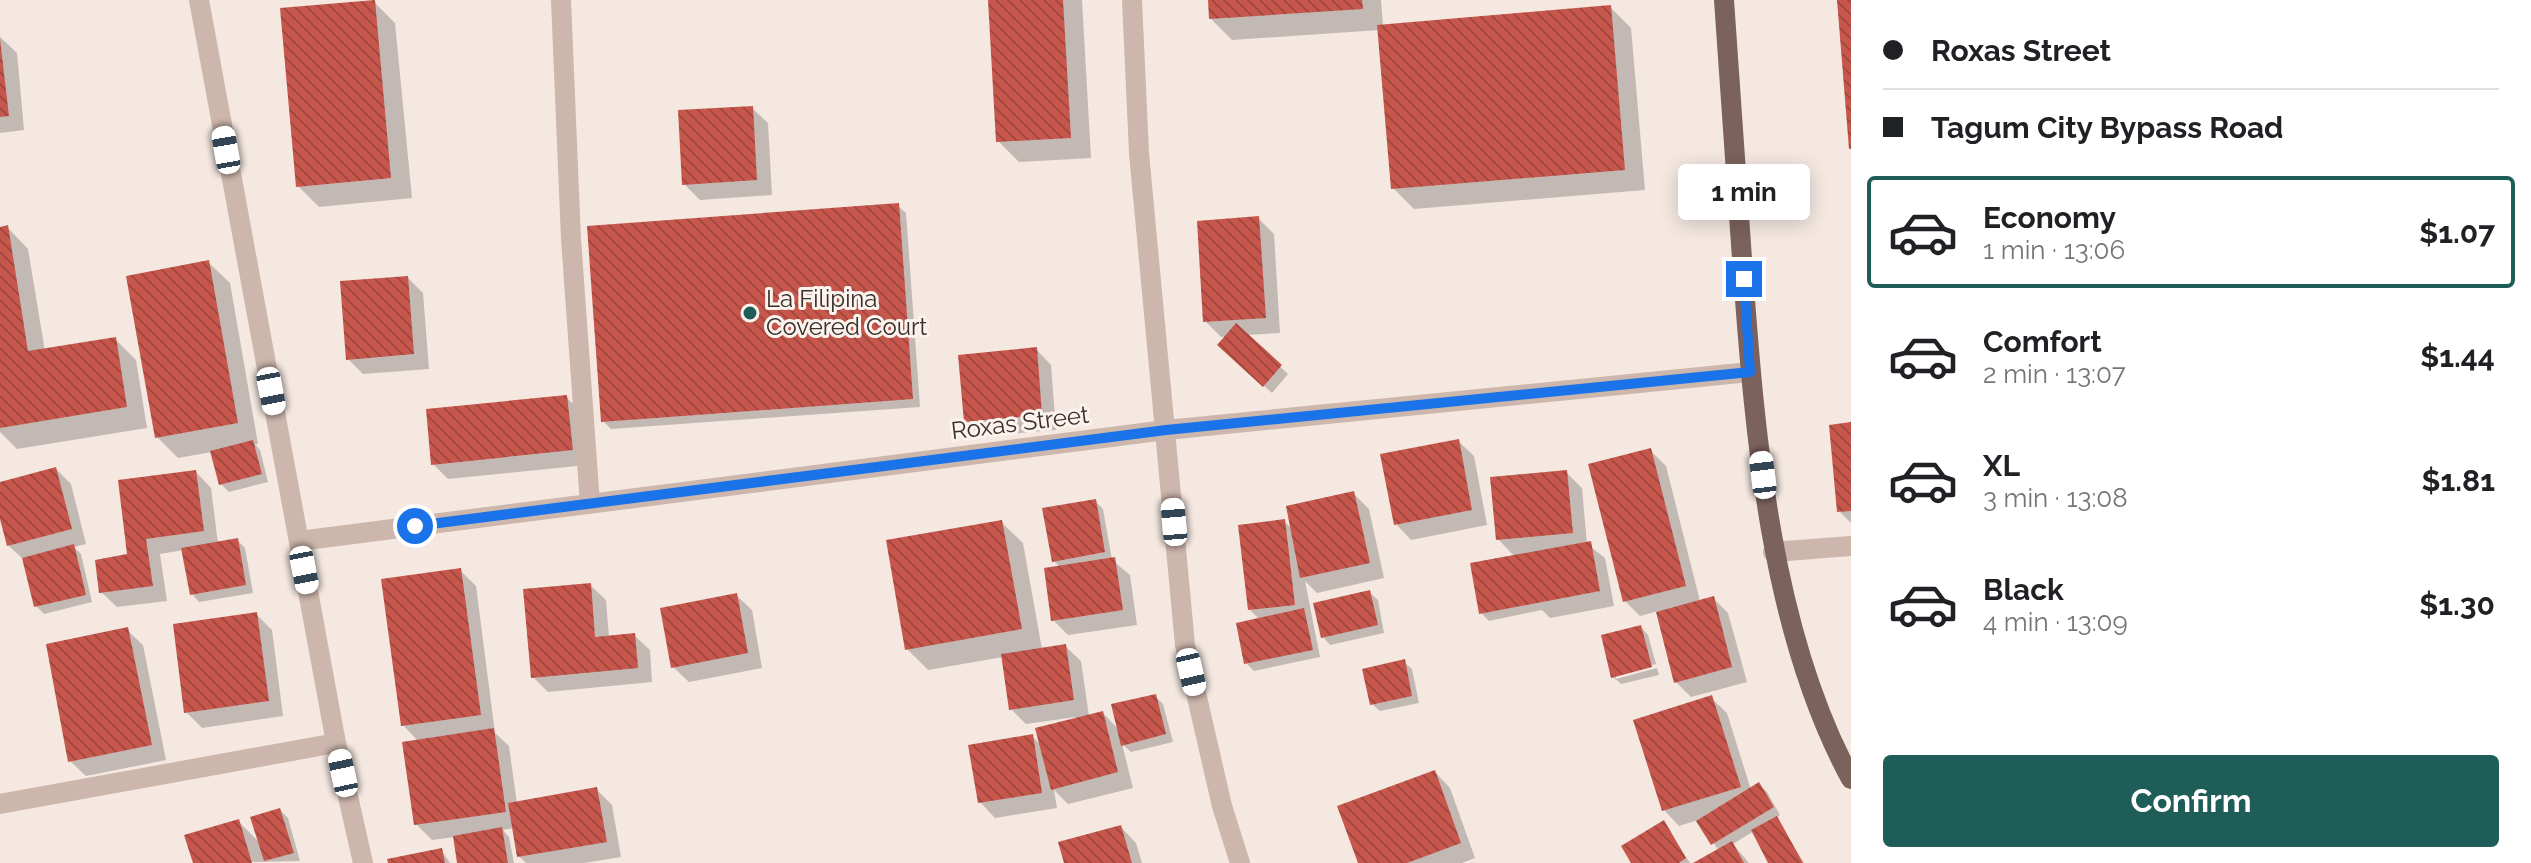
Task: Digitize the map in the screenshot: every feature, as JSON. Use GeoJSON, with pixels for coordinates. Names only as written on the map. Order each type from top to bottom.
{"type":"FeatureCollection","features":[{"type":"Feature","properties":{"kind":"main road"},"geometry":{"type":"LineString","coordinates":[[1724,0],[1750,372],[1773,552],[1810,682],[1851,779]]}},
{"type":"Feature","properties":{"kind":"street"},"geometry":{"type":"LineString","coordinates":[[199,0],[336,743],[363,863]]}},
{"type":"Feature","properties":{"kind":"street"},"geometry":{"type":"LineString","coordinates":[[561,0],[571,239],[590,504]]}},
{"type":"Feature","properties":{"kind":"street"},"geometry":{"type":"LineString","coordinates":[[1132,0],[1139,153],[1185,645],[1222,806],[1240,863]]}},
{"type":"Feature","properties":{"kind":"street","name":"Roxas Street"},"geometry":{"type":"LineString","coordinates":[[299,541],[1166,430],[1750,372]]}},
{"type":"Feature","properties":{"kind":"street"},"geometry":{"type":"LineString","coordinates":[[1773,552],[1851,546]]}},
{"type":"Feature","properties":{"kind":"street"},"geometry":{"type":"LineString","coordinates":[[0,804],[336,743]]}},
{"type":"Feature","properties":{"kind":"building"},"geometry":{"type":"Polygon","coordinates":[[[375,0],[391,178],[296,187],[280,8],[375,0]]]}},
{"type":"Feature","properties":{"kind":"building"},"geometry":{"type":"Polygon","coordinates":[[[988,0],[1063,0],[1071,138],[996,142],[988,0]]]}},
{"type":"Feature","properties":{"kind":"building"},"geometry":{"type":"Polygon","coordinates":[[[1208,0],[1362,0],[1363,9],[1209,19],[1208,0]]]}},
{"type":"Feature","properties":{"kind":"building"},"geometry":{"type":"Polygon","coordinates":[[[1837,0],[1851,0],[1851,149],[1849,149],[1837,0]]]}},
{"type":"Feature","properties":{"kind":"building"},"geometry":{"type":"Polygon","coordinates":[[[1611,5],[1625,170],[1391,189],[1377,25],[1611,5]]]}},
{"type":"Feature","properties":{"kind":"building"},"geometry":{"type":"Polygon","coordinates":[[[0,39],[9,116],[0,117],[0,39]]]}},
{"type":"Feature","properties":{"kind":"building"},"geometry":{"type":"Polygon","coordinates":[[[753,106],[757,180],[682,185],[678,110],[753,106]]]}},
{"type":"Feature","properties":{"kind":"building","name":"La Filipina Covered Court"},"geometry":{"type":"Polygon","coordinates":[[[899,203],[913,399],[601,422],[587,226],[899,203]]]}},
{"type":"Feature","properties":{"kind":"building"},"geometry":{"type":"Polygon","coordinates":[[[1259,216],[1266,318],[1203,322],[1197,221],[1259,216]]]}},
{"type":"Feature","properties":{"kind":"building"},"geometry":{"type":"Polygon","coordinates":[[[8,225],[28,351],[116,337],[127,407],[0,428],[0,227],[8,225]]]}},
{"type":"Feature","properties":{"kind":"building"},"geometry":{"type":"Polygon","coordinates":[[[209,260],[238,423],[155,438],[126,276],[209,260]]]}},
{"type":"Feature","properties":{"kind":"building"},"geometry":{"type":"Polygon","coordinates":[[[408,276],[414,354],[346,360],[340,281],[408,276]]]}},
{"type":"Feature","properties":{"kind":"building"},"geometry":{"type":"Polygon","coordinates":[[[1236,323],[1282,365],[1263,387],[1217,345],[1236,323]]]}},
{"type":"Feature","properties":{"kind":"building"},"geometry":{"type":"Polygon","coordinates":[[[1037,347],[1042,415],[964,422],[958,355],[1037,347]]]}},
{"type":"Feature","properties":{"kind":"building"},"geometry":{"type":"Polygon","coordinates":[[[567,395],[573,450],[431,465],[426,409],[567,395]]]}},
{"type":"Feature","properties":{"kind":"building"},"geometry":{"type":"Polygon","coordinates":[[[1851,422],[1851,511],[1837,512],[1829,425],[1851,422]]]}},
{"type":"Feature","properties":{"kind":"building"},"geometry":{"type":"Polygon","coordinates":[[[1459,439],[1472,510],[1394,525],[1380,454],[1459,439]]]}},
{"type":"Feature","properties":{"kind":"building"},"geometry":{"type":"Polygon","coordinates":[[[253,440],[262,474],[219,485],[210,451],[253,440]]]}},
{"type":"Feature","properties":{"kind":"building"},"geometry":{"type":"Polygon","coordinates":[[[1651,448],[1686,586],[1623,602],[1588,464],[1651,448]]]}},
{"type":"Feature","properties":{"kind":"building"},"geometry":{"type":"Polygon","coordinates":[[[56,467],[72,529],[7,546],[0,519],[0,482],[56,467]]]}},
{"type":"Feature","properties":{"kind":"building"},"geometry":{"type":"Polygon","coordinates":[[[196,470],[204,531],[146,539],[153,586],[99,593],[95,560],[127,554],[118,480],[196,470]]]}},
{"type":"Feature","properties":{"kind":"building"},"geometry":{"type":"Polygon","coordinates":[[[1567,470],[1573,533],[1496,540],[1490,477],[1567,470]]]}},
{"type":"Feature","properties":{"kind":"building"},"geometry":{"type":"Polygon","coordinates":[[[1354,491],[1370,563],[1300,578],[1286,506],[1354,491]]]}},
{"type":"Feature","properties":{"kind":"building"},"geometry":{"type":"Polygon","coordinates":[[[1096,499],[1105,552],[1052,562],[1042,508],[1096,499]]]}},
{"type":"Feature","properties":{"kind":"building"},"geometry":{"type":"Polygon","coordinates":[[[1285,519],[1295,605],[1248,610],[1238,525],[1285,519]]]}},
{"type":"Feature","properties":{"kind":"building"},"geometry":{"type":"Polygon","coordinates":[[[1002,520],[1022,629],[905,650],[886,540],[1002,520]]]}},
{"type":"Feature","properties":{"kind":"building"},"geometry":{"type":"Polygon","coordinates":[[[238,538],[246,585],[190,595],[181,548],[238,538]]]}},
{"type":"Feature","properties":{"kind":"building"},"geometry":{"type":"Polygon","coordinates":[[[1591,541],[1600,591],[1479,614],[1470,563],[1591,541]]]}},
{"type":"Feature","properties":{"kind":"building"},"geometry":{"type":"Polygon","coordinates":[[[74,544],[86,595],[34,607],[22,558],[74,544]]]}},
{"type":"Feature","properties":{"kind":"building"},"geometry":{"type":"Polygon","coordinates":[[[1115,557],[1123,610],[1051,621],[1044,568],[1115,557]]]}},
{"type":"Feature","properties":{"kind":"building"},"geometry":{"type":"Polygon","coordinates":[[[461,568],[481,715],[401,726],[381,579],[461,568]]]}},
{"type":"Feature","properties":{"kind":"building"},"geometry":{"type":"Polygon","coordinates":[[[591,583],[595,637],[635,633],[638,668],[531,678],[523,589],[591,583]]]}},
{"type":"Feature","properties":{"kind":"building"},"geometry":{"type":"Polygon","coordinates":[[[1370,590],[1378,625],[1321,638],[1313,603],[1370,590]]]}},
{"type":"Feature","properties":{"kind":"building"},"geometry":{"type":"Polygon","coordinates":[[[737,593],[748,653],[671,668],[660,608],[737,593]]]}},
{"type":"Feature","properties":{"kind":"building"},"geometry":{"type":"Polygon","coordinates":[[[1714,596],[1732,667],[1674,683],[1656,612],[1714,596]]]}},
{"type":"Feature","properties":{"kind":"building"},"geometry":{"type":"Polygon","coordinates":[[[1304,608],[1313,650],[1244,664],[1236,623],[1304,608]]]}},
{"type":"Feature","properties":{"kind":"building"},"geometry":{"type":"Polygon","coordinates":[[[257,612],[269,701],[184,713],[173,624],[257,612]]]}},
{"type":"Feature","properties":{"kind":"building"},"geometry":{"type":"Polygon","coordinates":[[[1641,625],[1652,667],[1611,678],[1601,635],[1641,625]]]}},
{"type":"Feature","properties":{"kind":"building"},"geometry":{"type":"Polygon","coordinates":[[[128,627],[152,745],[68,762],[46,644],[128,627]]]}},
{"type":"Feature","properties":{"kind":"building"},"geometry":{"type":"Polygon","coordinates":[[[1066,644],[1074,700],[1009,710],[1001,654],[1066,644]]]}},
{"type":"Feature","properties":{"kind":"building"},"geometry":{"type":"Polygon","coordinates":[[[1405,659],[1412,696],[1370,705],[1362,669],[1405,659]]]}},
{"type":"Feature","properties":{"kind":"building"},"geometry":{"type":"Polygon","coordinates":[[[1156,694],[1166,734],[1121,746],[1111,704],[1156,694]]]}},
{"type":"Feature","properties":{"kind":"building"},"geometry":{"type":"Polygon","coordinates":[[[1712,695],[1741,787],[1662,811],[1633,720],[1712,695]]]}},
{"type":"Feature","properties":{"kind":"building"},"geometry":{"type":"Polygon","coordinates":[[[1103,711],[1118,772],[1051,790],[1035,728],[1103,711]]]}},
{"type":"Feature","properties":{"kind":"building"},"geometry":{"type":"Polygon","coordinates":[[[494,728],[506,812],[414,825],[402,742],[494,728]]]}},
{"type":"Feature","properties":{"kind":"building"},"geometry":{"type":"Polygon","coordinates":[[[1033,734],[1042,793],[978,803],[968,745],[1033,734]]]}},
{"type":"Feature","properties":{"kind":"building"},"geometry":{"type":"Polygon","coordinates":[[[1435,770],[1461,843],[1407,863],[1358,863],[1337,806],[1435,770]]]}},
{"type":"Feature","properties":{"kind":"building"},"geometry":{"type":"Polygon","coordinates":[[[1759,782],[1774,807],[1711,845],[1696,821],[1759,782]]]}},
{"type":"Feature","properties":{"kind":"building"},"geometry":{"type":"Polygon","coordinates":[[[597,787],[607,842],[517,857],[508,803],[597,787]]]}},
{"type":"Feature","properties":{"kind":"building"},"geometry":{"type":"Polygon","coordinates":[[[280,808],[294,853],[264,861],[250,817],[280,808]]]}},
{"type":"Feature","properties":{"kind":"building"},"geometry":{"type":"Polygon","coordinates":[[[1777,816],[1803,863],[1768,863],[1751,830],[1777,816]]]}},
{"type":"Feature","properties":{"kind":"building"},"geometry":{"type":"Polygon","coordinates":[[[239,819],[252,863],[193,863],[184,835],[239,819]]]}},
{"type":"Feature","properties":{"kind":"building"},"geometry":{"type":"Polygon","coordinates":[[[1664,820],[1686,858],[1679,863],[1631,863],[1621,846],[1664,820]]]}},
{"type":"Feature","properties":{"kind":"building"},"geometry":{"type":"Polygon","coordinates":[[[1121,825],[1132,863],[1064,863],[1058,842],[1121,825]]]}},
{"type":"Feature","properties":{"kind":"building"},"geometry":{"type":"Polygon","coordinates":[[[502,827],[508,863],[457,863],[453,836],[502,827]]]}},
{"type":"Feature","properties":{"kind":"building"},"geometry":{"type":"Polygon","coordinates":[[[1732,841],[1744,863],[1693,863],[1732,841]]]}},
{"type":"Feature","properties":{"kind":"building"},"geometry":{"type":"Polygon","coordinates":[[[442,848],[445,863],[388,863],[387,859],[442,848]]]}},
{"type":"Feature","properties":{"kind":"place","name":"La Filipina Covered Court"},"geometry":{"type":"Point","coordinates":[750,313]}},
{"type":"Feature","properties":{"kind":"route"},"geometry":{"type":"LineString","coordinates":[[415,526],[1166,430],[1750,372],[1744,279]]}}]}
